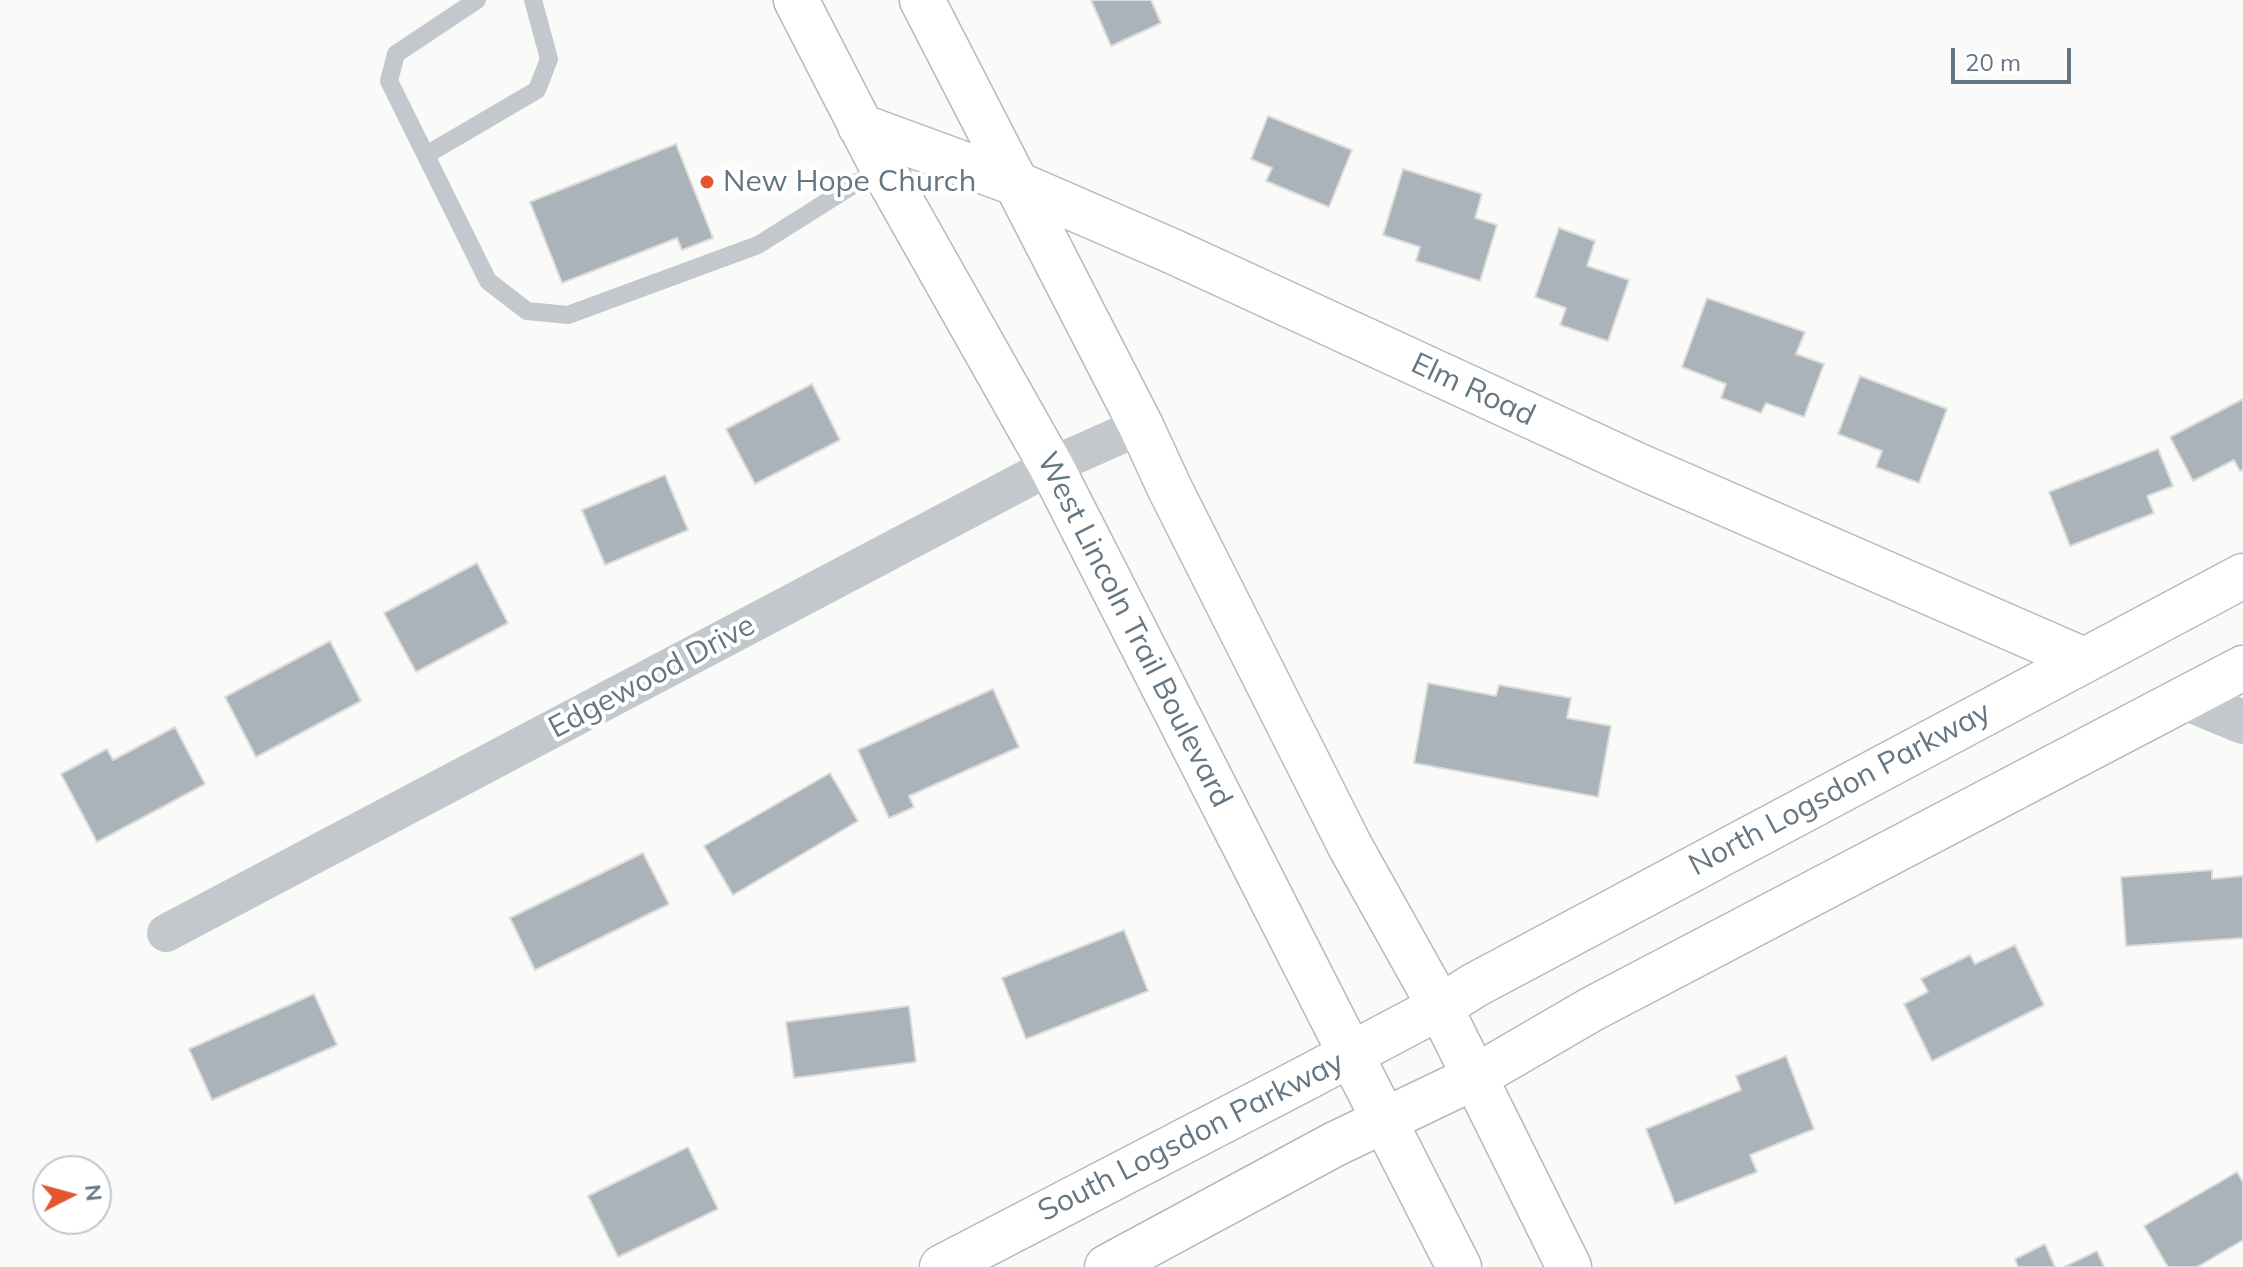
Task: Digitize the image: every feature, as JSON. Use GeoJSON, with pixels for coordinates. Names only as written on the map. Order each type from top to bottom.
{"type":"FeatureCollection","features":[{"type":"Feature","properties":{"kind":"main road","name":"West Lincoln Trail Boulevard"},"geometry":{"type":"LineString","coordinates":[[796,0],[882,167],[1051,466],[1459,1267]]}},
{"type":"Feature","properties":{"kind":"main road"},"geometry":{"type":"LineString","coordinates":[[922,0],[1141,426],[1350,846],[1440,1007],[1569,1267]]}},
{"type":"Feature","properties":{"kind":"main road","name":"Elm Road"},"geometry":{"type":"LineString","coordinates":[[860,126],[1015,183],[1174,252],[1637,465],[2084,660]]}},
{"type":"Feature","properties":{"kind":"main road","name":"North Logsdon Parkway"},"geometry":{"type":"LineString","coordinates":[[1440,1007],[1516,963],[2243,576]]}},
{"type":"Feature","properties":{"kind":"main road"},"geometry":{"type":"LineString","coordinates":[[1107,1267],[1279,1174],[1475,1077],[1592,1009],[2243,668]]}},
{"type":"Feature","properties":{"kind":"main road","name":"South Logsdon Parkway"},"geometry":{"type":"LineString","coordinates":[[942,1267],[1440,1007]]}},
{"type":"Feature","properties":{"kind":"street","name":"Edgewood Drive"},"geometry":{"type":"LineString","coordinates":[[166,933],[1051,466],[1141,426]]}},
{"type":"Feature","properties":{"kind":"street"},"geometry":{"type":"LineString","coordinates":[[2185,698],[2243,722]]}},
{"type":"Feature","properties":{"kind":"lane"},"geometry":{"type":"LineString","coordinates":[[477,0],[396,54],[389,81],[488,281],[527,311],[568,315],[758,245],[882,167]]}},
{"type":"Feature","properties":{"kind":"lane"},"geometry":{"type":"LineString","coordinates":[[426,155],[537,90],[549,59],[533,0]]}},
{"type":"Feature","properties":{"kind":"building"},"geometry":{"type":"Polygon","coordinates":[[[1091,0],[1151,0],[1161,23],[1111,46],[1091,0]]]}},
{"type":"Feature","properties":{"kind":"building"},"geometry":{"type":"Polygon","coordinates":[[[1268,116],[1352,150],[1329,207],[1266,181],[1272,168],[1251,159],[1268,116]]]}},
{"type":"Feature","properties":{"kind":"building"},"geometry":{"type":"Polygon","coordinates":[[[676,144],[713,238],[682,250],[677,238],[562,283],[530,202],[676,144]]]}},
{"type":"Feature","properties":{"kind":"building"},"geometry":{"type":"Polygon","coordinates":[[[1403,169],[1482,194],[1475,218],[1497,225],[1480,281],[1416,261],[1420,247],[1383,235],[1403,169]]]}},
{"type":"Feature","properties":{"kind":"building"},"geometry":{"type":"Polygon","coordinates":[[[1559,228],[1595,241],[1587,266],[1629,280],[1608,341],[1560,325],[1566,308],[1535,297],[1559,228]]]}},
{"type":"Feature","properties":{"kind":"building"},"geometry":{"type":"Polygon","coordinates":[[[1707,298],[1805,332],[1796,354],[1824,364],[1804,417],[1766,403],[1761,413],[1721,398],[1726,384],[1682,367],[1707,298]]]}},
{"type":"Feature","properties":{"kind":"building"},"geometry":{"type":"Polygon","coordinates":[[[1860,376],[1947,409],[1919,483],[1876,467],[1882,451],[1838,434],[1860,376]]]}},
{"type":"Feature","properties":{"kind":"building"},"geometry":{"type":"Polygon","coordinates":[[[812,384],[840,440],[755,484],[726,429],[812,384]]]}},
{"type":"Feature","properties":{"kind":"building"},"geometry":{"type":"Polygon","coordinates":[[[2243,399],[2243,470],[2240,471],[2234,460],[2193,481],[2170,437],[2243,399]]]}},
{"type":"Feature","properties":{"kind":"building"},"geometry":{"type":"Polygon","coordinates":[[[2158,449],[2173,486],[2147,496],[2154,513],[2070,546],[2049,492],[2158,449]]]}},
{"type":"Feature","properties":{"kind":"building"},"geometry":{"type":"Polygon","coordinates":[[[665,475],[688,530],[605,565],[582,510],[665,475]]]}},
{"type":"Feature","properties":{"kind":"building"},"geometry":{"type":"Polygon","coordinates":[[[477,563],[508,623],[416,672],[384,613],[477,563]]]}},
{"type":"Feature","properties":{"kind":"building"},"geometry":{"type":"Polygon","coordinates":[[[330,641],[361,701],[256,757],[225,697],[330,641]]]}},
{"type":"Feature","properties":{"kind":"building"},"geometry":{"type":"Polygon","coordinates":[[[1428,683],[1496,696],[1499,685],[1571,698],[1567,718],[1611,726],[1598,797],[1414,763],[1428,683]]]}},
{"type":"Feature","properties":{"kind":"building"},"geometry":{"type":"Polygon","coordinates":[[[993,689],[1019,747],[909,796],[914,807],[889,818],[858,750],[993,689]]]}},
{"type":"Feature","properties":{"kind":"building"},"geometry":{"type":"Polygon","coordinates":[[[175,727],[205,784],[97,842],[61,774],[107,749],[113,760],[175,727]]]}},
{"type":"Feature","properties":{"kind":"building"},"geometry":{"type":"Polygon","coordinates":[[[830,773],[858,821],[733,895],[704,846],[830,773]]]}},
{"type":"Feature","properties":{"kind":"building"},"geometry":{"type":"Polygon","coordinates":[[[643,853],[669,904],[535,970],[510,918],[643,853]]]}},
{"type":"Feature","properties":{"kind":"building"},"geometry":{"type":"Polygon","coordinates":[[[2212,870],[2212,879],[2243,876],[2243,938],[2126,946],[2121,877],[2212,870]]]}},
{"type":"Feature","properties":{"kind":"building"},"geometry":{"type":"Polygon","coordinates":[[[1124,930],[1148,991],[1026,1039],[1002,978],[1124,930]]]}},
{"type":"Feature","properties":{"kind":"building"},"geometry":{"type":"Polygon","coordinates":[[[2015,945],[2044,1005],[1932,1061],[1904,1004],[1928,992],[1921,979],[1970,955],[1975,964],[2015,945]]]}},
{"type":"Feature","properties":{"kind":"building"},"geometry":{"type":"Polygon","coordinates":[[[314,994],[337,1045],[212,1100],[189,1049],[314,994]]]}},
{"type":"Feature","properties":{"kind":"building"},"geometry":{"type":"Polygon","coordinates":[[[909,1006],[916,1062],[794,1078],[786,1022],[909,1006]]]}},
{"type":"Feature","properties":{"kind":"building"},"geometry":{"type":"Polygon","coordinates":[[[1786,1056],[1814,1129],[1750,1155],[1757,1172],[1675,1204],[1646,1129],[1741,1090],[1736,1076],[1786,1056]]]}},
{"type":"Feature","properties":{"kind":"building"},"geometry":{"type":"Polygon","coordinates":[[[688,1147],[718,1209],[618,1257],[588,1196],[688,1147]]]}},
{"type":"Feature","properties":{"kind":"building"},"geometry":{"type":"Polygon","coordinates":[[[2237,1172],[2243,1182],[2243,1240],[2197,1267],[2168,1267],[2144,1226],[2237,1172]]]}},
{"type":"Feature","properties":{"kind":"building"},"geometry":{"type":"Polygon","coordinates":[[[2045,1244],[2055,1267],[2018,1267],[2015,1259],[2045,1244]]]}},
{"type":"Feature","properties":{"kind":"building"},"geometry":{"type":"Polygon","coordinates":[[[2097,1251],[2104,1267],[2064,1267],[2097,1251]]]}},
{"type":"Feature","properties":{"kind":"place","name":"New Hope Church"},"geometry":{"type":"Point","coordinates":[707,182]}}]}
